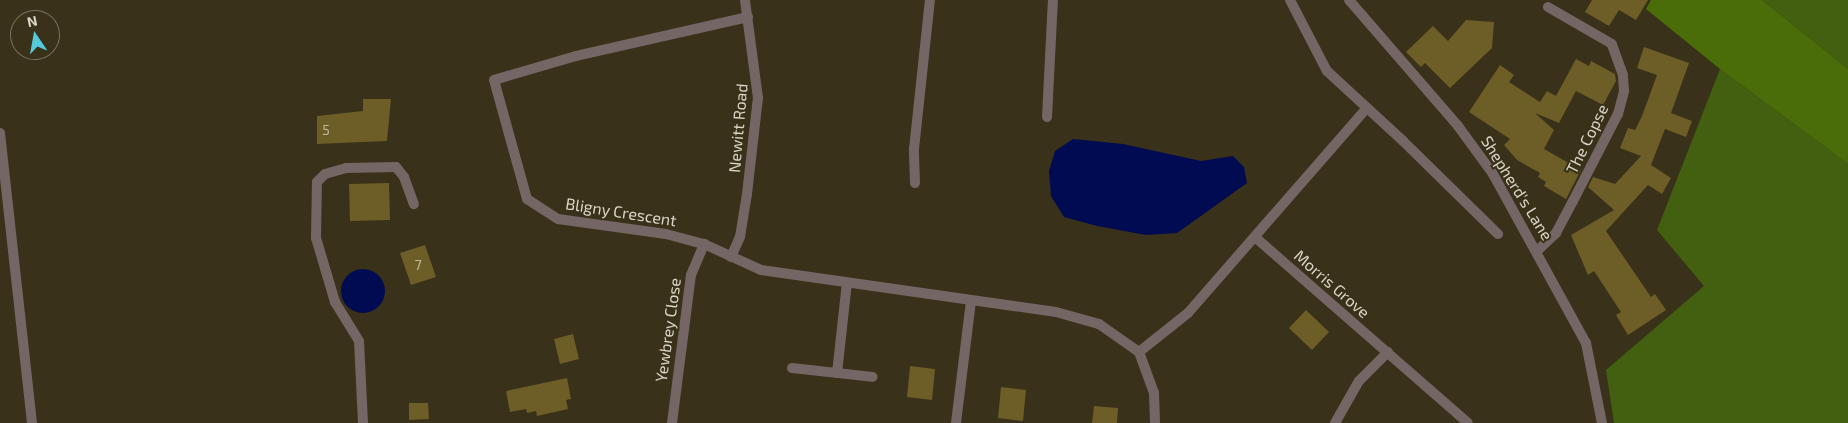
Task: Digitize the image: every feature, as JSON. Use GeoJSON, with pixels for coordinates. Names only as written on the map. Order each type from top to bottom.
{"type":"FeatureCollection","features":[{"type":"Feature","properties":{"kind":"street","name":"Newitt Road"},"geometry":{"type":"LineString","coordinates":[[731,258],[742,220],[758,98],[745,0]]}},
{"type":"Feature","properties":{"kind":"street"},"geometry":{"type":"LineString","coordinates":[[916,183],[914,149],[930,0]]}},
{"type":"Feature","properties":{"kind":"street"},"geometry":{"type":"LineString","coordinates":[[1047,118],[1053,0]]}},
{"type":"Feature","properties":{"kind":"street"},"geometry":{"type":"LineString","coordinates":[[1290,0],[1326,70],[1366,109],[1403,141],[1498,234]]}},
{"type":"Feature","properties":{"kind":"street","name":"Shepherd's Lane"},"geometry":{"type":"LineString","coordinates":[[1349,0],[1458,126],[1493,174],[1538,250],[1586,343],[1598,387],[1602,423]]}},
{"type":"Feature","properties":{"kind":"street","name":"The Copse"},"geometry":{"type":"LineString","coordinates":[[1538,250],[1556,233],[1618,114],[1624,91],[1623,76],[1612,44],[1548,7]]}},
{"type":"Feature","properties":{"kind":"street","name":"Bligny Crescent"},"geometry":{"type":"LineString","coordinates":[[748,17],[576,56],[494,80],[527,199],[558,219],[666,234],[704,244],[731,258],[761,270],[1056,312],[1098,324],[1139,352]]}},
{"type":"Feature","properties":{"kind":"street"},"geometry":{"type":"LineString","coordinates":[[1155,423],[1154,394],[1139,352],[1188,313],[1256,238],[1366,109]]}},
{"type":"Feature","properties":{"kind":"street"},"geometry":{"type":"LineString","coordinates":[[0,133],[32,423]]}},
{"type":"Feature","properties":{"kind":"street"},"geometry":{"type":"LineString","coordinates":[[363,423],[359,341],[335,302],[316,238],[317,182],[325,174],[346,168],[396,167],[404,177],[414,204]]}},
{"type":"Feature","properties":{"kind":"street","name":"Morris Grove"},"geometry":{"type":"LineString","coordinates":[[1256,238],[1468,423]]}},
{"type":"Feature","properties":{"kind":"street","name":"Yewbrey Close"},"geometry":{"type":"LineString","coordinates":[[672,423],[689,284],[695,260],[704,244]]}},
{"type":"Feature","properties":{"kind":"street"},"geometry":{"type":"LineString","coordinates":[[837,373],[847,283]]}},
{"type":"Feature","properties":{"kind":"street"},"geometry":{"type":"LineString","coordinates":[[956,423],[971,301]]}},
{"type":"Feature","properties":{"kind":"street"},"geometry":{"type":"LineString","coordinates":[[1335,423],[1360,381],[1388,352]]}},
{"type":"Feature","properties":{"kind":"street"},"geometry":{"type":"LineString","coordinates":[[792,368],[873,377]]}},
{"type":"Feature","properties":{"kind":"green space"},"geometry":{"type":"Polygon","coordinates":[[[1651,0],[1762,0],[1848,69],[1848,164],[1720,69],[1646,9],[1651,0]]]}},
{"type":"Feature","properties":{"kind":"green space"},"geometry":{"type":"Polygon","coordinates":[[[1762,0],[1848,0],[1848,69],[1762,0]]]}},
{"type":"Feature","properties":{"kind":"green space"},"geometry":{"type":"Polygon","coordinates":[[[1720,69],[1848,164],[1848,423],[1614,423],[1606,370],[1704,286],[1657,230],[1720,69]]]}},
{"type":"Feature","properties":{"kind":"shaded area"},"geometry":{"type":"Polygon","coordinates":[[[1073,139],[1123,144],[1201,161],[1233,156],[1244,167],[1247,183],[1177,233],[1146,235],[1097,226],[1064,217],[1051,196],[1049,171],[1055,151],[1073,139]]]}},
{"type":"Feature","properties":{"kind":"shaded area"},"geometry":{"type":"Polygon","coordinates":[[[363,269],[375,273],[381,279],[385,291],[381,303],[375,309],[363,313],[351,309],[345,303],[341,291],[345,279],[351,273],[363,269]]]}},
{"type":"Feature","properties":{"kind":"building"},"geometry":{"type":"Polygon","coordinates":[[[1592,0],[1648,0],[1636,20],[1619,10],[1609,26],[1585,12],[1592,0]]]}},
{"type":"Feature","properties":{"kind":"building"},"geometry":{"type":"Polygon","coordinates":[[[1466,20],[1494,22],[1492,48],[1450,88],[1425,63],[1421,67],[1406,52],[1433,26],[1448,41],[1466,20]]]}},
{"type":"Feature","properties":{"kind":"building"},"geometry":{"type":"Polygon","coordinates":[[[1644,47],[1689,63],[1671,113],[1692,121],[1686,137],[1665,129],[1651,165],[1671,178],[1662,194],[1648,185],[1606,231],[1651,297],[1655,294],[1666,310],[1628,335],[1616,315],[1621,312],[1594,271],[1588,275],[1571,235],[1614,210],[1588,187],[1593,177],[1615,184],[1641,156],[1620,148],[1628,128],[1635,130],[1657,75],[1637,68],[1644,47]]]}},
{"type":"Feature","properties":{"kind":"building"},"geometry":{"type":"Polygon","coordinates":[[[1576,59],[1589,66],[1591,61],[1615,74],[1616,81],[1603,105],[1576,91],[1559,123],[1535,113],[1554,130],[1544,149],[1581,170],[1566,199],[1544,186],[1546,182],[1538,177],[1540,173],[1517,160],[1504,145],[1510,139],[1469,112],[1500,65],[1514,75],[1509,82],[1540,102],[1547,91],[1556,96],[1576,59]]]}},
{"type":"Feature","properties":{"kind":"building"},"geometry":{"type":"Polygon","coordinates":[[[363,99],[391,99],[387,141],[317,144],[317,116],[363,111],[363,99]]]}},
{"type":"Feature","properties":{"kind":"building"},"geometry":{"type":"Polygon","coordinates":[[[389,183],[390,220],[350,221],[349,184],[389,183]]]}},
{"type":"Feature","properties":{"kind":"building"},"geometry":{"type":"Polygon","coordinates":[[[425,245],[436,277],[411,285],[400,253],[425,245]]]}},
{"type":"Feature","properties":{"kind":"building"},"geometry":{"type":"Polygon","coordinates":[[[1306,310],[1329,332],[1312,350],[1289,328],[1306,310]]]}},
{"type":"Feature","properties":{"kind":"building"},"geometry":{"type":"Polygon","coordinates":[[[573,334],[579,359],[560,364],[554,339],[573,334]]]}},
{"type":"Feature","properties":{"kind":"building"},"geometry":{"type":"Polygon","coordinates":[[[910,366],[935,369],[932,400],[907,397],[910,366]]]}},
{"type":"Feature","properties":{"kind":"building"},"geometry":{"type":"Polygon","coordinates":[[[567,378],[571,399],[566,400],[568,409],[537,416],[536,411],[527,413],[526,409],[510,412],[506,391],[567,378]]]}},
{"type":"Feature","properties":{"kind":"building"},"geometry":{"type":"Polygon","coordinates":[[[1001,387],[1026,390],[1023,421],[998,418],[1001,387]]]}},
{"type":"Feature","properties":{"kind":"building"},"geometry":{"type":"Polygon","coordinates":[[[409,403],[428,403],[429,419],[409,420],[409,403]]]}},
{"type":"Feature","properties":{"kind":"building"},"geometry":{"type":"Polygon","coordinates":[[[1094,406],[1118,408],[1117,423],[1092,423],[1094,406]]]}}]}
